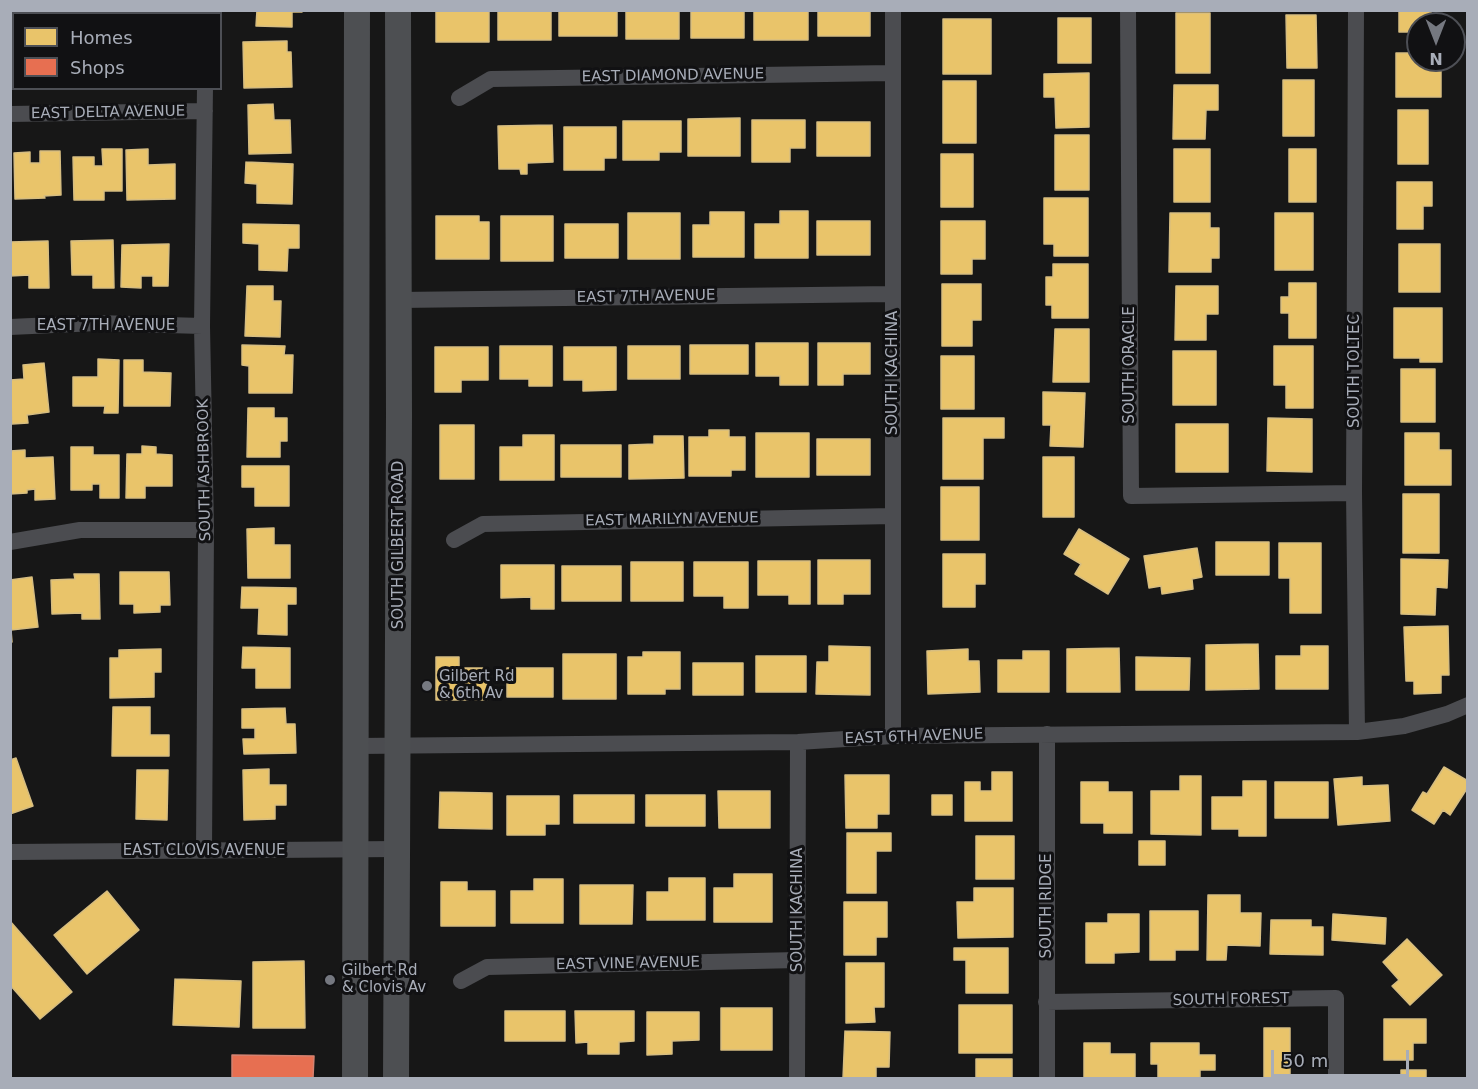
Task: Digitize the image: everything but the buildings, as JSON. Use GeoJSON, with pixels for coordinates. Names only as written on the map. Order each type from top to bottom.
{"type":"FeatureCollection","features":[{"type":"Feature","properties":{"kind":"main road"},"geometry":{"type":"LineString","coordinates":[[355,1078],[357,10]]}},
{"type":"Feature","properties":{"kind":"main road","name":"SOUTH GILBERT ROAD"},"geometry":{"type":"LineString","coordinates":[[396,1078],[398,10]]}},
{"type":"Feature","properties":{"kind":"street","name":"SOUTH KACHINA"},"geometry":{"type":"LineString","coordinates":[[893,10],[893,736]]}},
{"type":"Feature","properties":{"kind":"street","name":"SOUTH ORACLE"},"geometry":{"type":"LineString","coordinates":[[1128,10],[1131,496],[1354,493]]}},
{"type":"Feature","properties":{"kind":"street","name":"SOUTH TOLTEC"},"geometry":{"type":"LineString","coordinates":[[1356,10],[1354,493],[1357,732]]}},
{"type":"Feature","properties":{"kind":"street","name":"EAST DIAMOND AVENUE"},"geometry":{"type":"LineString","coordinates":[[459,98],[491,79],[892,73]]}},
{"type":"Feature","properties":{"kind":"street","name":"SOUTH ASHBROOK"},"geometry":{"type":"LineString","coordinates":[[204,851],[207,530],[202,326],[205,90]]}},
{"type":"Feature","properties":{"kind":"street","name":"EAST DELTA AVENUE"},"geometry":{"type":"LineString","coordinates":[[10,114],[205,111]]}},
{"type":"Feature","properties":{"kind":"street","name":"EAST 7TH AVENUE"},"geometry":{"type":"LineString","coordinates":[[399,300],[893,294]]}},
{"type":"Feature","properties":{"kind":"street","name":"EAST 7TH AVENUE"},"geometry":{"type":"LineString","coordinates":[[10,327],[98,323],[202,326]]}},
{"type":"Feature","properties":{"kind":"street","name":"EAST MARILYN AVENUE"},"geometry":{"type":"LineString","coordinates":[[454,540],[483,524],[893,516]]}},
{"type":"Feature","properties":{"kind":"street"},"geometry":{"type":"LineString","coordinates":[[10,542],[80,530],[207,530]]}},
{"type":"Feature","properties":{"kind":"street","name":"EAST 6TH AVENUE"},"geometry":{"type":"LineString","coordinates":[[357,746],[798,742],[893,736],[1357,732],[1404,726],[1447,714],[1467,705]]}},
{"type":"Feature","properties":{"kind":"street","name":"SOUTH RIDGE"},"geometry":{"type":"LineString","coordinates":[[1047,734],[1047,1078]]}},
{"type":"Feature","properties":{"kind":"street","name":"SOUTH KACHINA"},"geometry":{"type":"LineString","coordinates":[[797,1078],[798,742]]}},
{"type":"Feature","properties":{"kind":"street","name":"EAST CLOVIS AVENUE"},"geometry":{"type":"LineString","coordinates":[[10,852],[398,849]]}},
{"type":"Feature","properties":{"kind":"street","name":"EAST VINE AVENUE"},"geometry":{"type":"LineString","coordinates":[[461,981],[487,967],[798,960]]}},
{"type":"Feature","properties":{"kind":"street","name":"SOUTH FOREST"},"geometry":{"type":"LineString","coordinates":[[1046,1002],[1336,998],[1336,1078]]}},
{"type":"Feature","properties":{"kind":"place","name":"Gilbert Rd & 6th Av"},"geometry":{"type":"Point","coordinates":[427,686]}},
{"type":"Feature","properties":{"kind":"place","name":"Gilbert Rd & Clovis Av"},"geometry":{"type":"Point","coordinates":[330,980]}}]}
